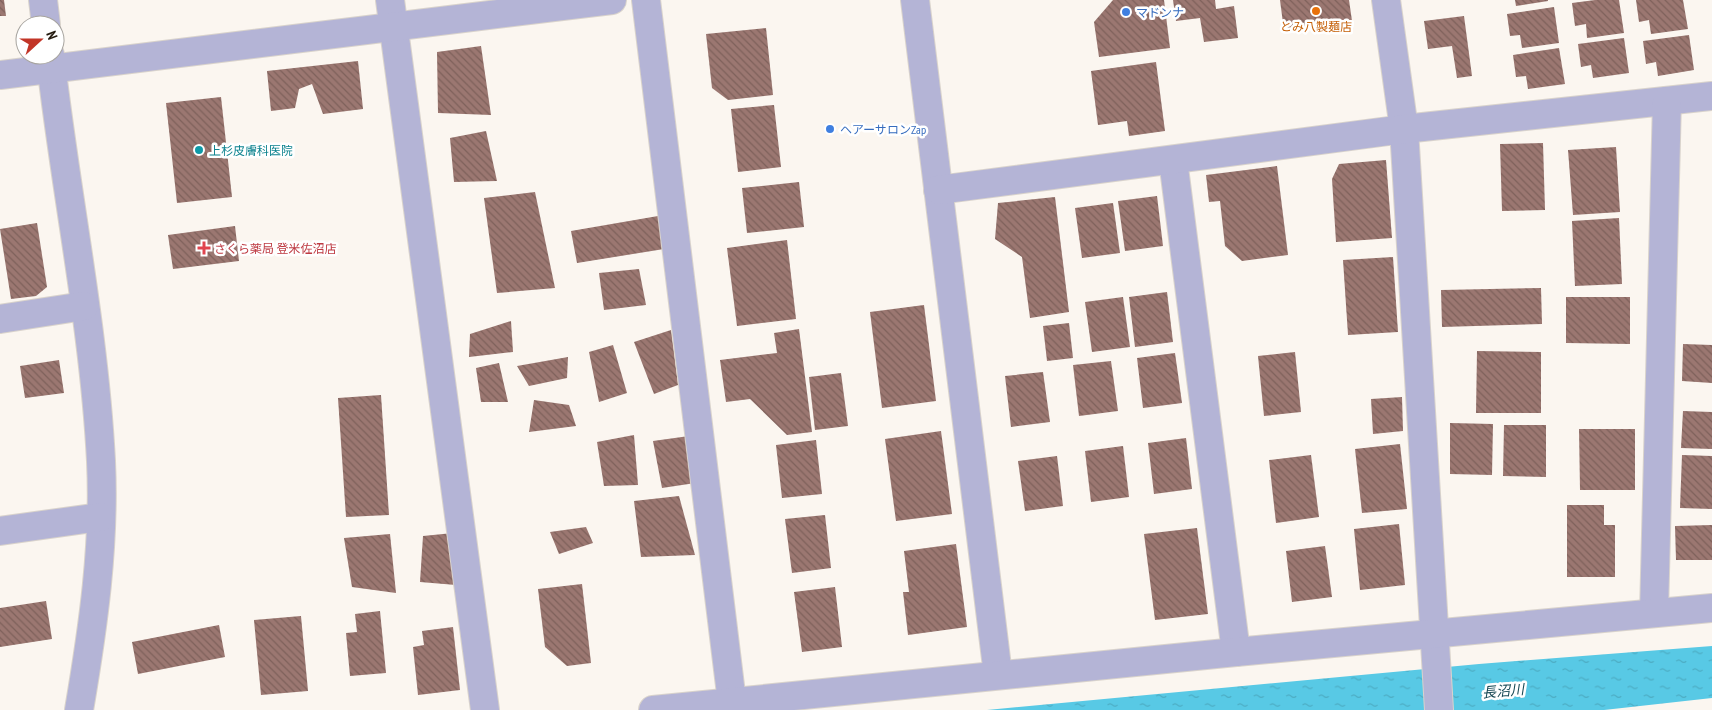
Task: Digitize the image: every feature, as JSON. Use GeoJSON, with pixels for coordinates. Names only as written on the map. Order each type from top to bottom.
{"type":"FeatureCollection","features":[{"type":"Feature","properties":{"kind":"street"},"geometry":{"type":"LineString","coordinates":[[44,0],[45,15]]}},
{"type":"Feature","properties":{"kind":"street"},"geometry":{"type":"LineString","coordinates":[[390,0],[485,710]]}},
{"type":"Feature","properties":{"kind":"street"},"geometry":{"type":"LineString","coordinates":[[65,60],[394,27],[612,0]]}},
{"type":"Feature","properties":{"kind":"street"},"geometry":{"type":"LineString","coordinates":[[646,0],[732,702]]}},
{"type":"Feature","properties":{"kind":"street"},"geometry":{"type":"LineString","coordinates":[[915,0],[998,675]]}},
{"type":"Feature","properties":{"kind":"street"},"geometry":{"type":"LineString","coordinates":[[1386,0],[1404,129],[1438,665],[1439,710]]}},
{"type":"Feature","properties":{"kind":"street"},"geometry":{"type":"LineString","coordinates":[[0,76],[39,65]]}},
{"type":"Feature","properties":{"kind":"street"},"geometry":{"type":"LineString","coordinates":[[50,65],[84,306],[101,462],[99,565],[93,621],[79,710]]}},
{"type":"Feature","properties":{"kind":"street"},"geometry":{"type":"LineString","coordinates":[[938,190],[1404,129],[1712,96]]}},
{"type":"Feature","properties":{"kind":"street"},"geometry":{"type":"LineString","coordinates":[[1654,613],[1667,101]]}},
{"type":"Feature","properties":{"kind":"street"},"geometry":{"type":"LineString","coordinates":[[1173,160],[1236,652]]}},
{"type":"Feature","properties":{"kind":"street"},"geometry":{"type":"LineString","coordinates":[[0,319],[84,306]]}},
{"type":"Feature","properties":{"kind":"street"},"geometry":{"type":"LineString","coordinates":[[0,531],[100,517]]}},
{"type":"Feature","properties":{"kind":"street"},"geometry":{"type":"LineString","coordinates":[[653,710],[1236,652],[1712,608]]}},
{"type":"Feature","properties":{"kind":"water","name":"長沼川"},"geometry":{"type":"Polygon","coordinates":[[[1712,646],[1712,698],[1604,710],[987,710],[1479,664],[1712,646]]]}},
{"type":"Feature","properties":{"kind":"building"},"geometry":{"type":"Polygon","coordinates":[[[0,0],[4,0],[6,16],[0,16],[0,0]]]}},
{"type":"Feature","properties":{"kind":"building"},"geometry":{"type":"Polygon","coordinates":[[[1113,0],[1164,0],[1170,48],[1099,57],[1094,22],[1113,0]]]}},
{"type":"Feature","properties":{"kind":"building"},"geometry":{"type":"Polygon","coordinates":[[[1173,0],[1215,0],[1216,9],[1234,6],[1238,38],[1204,42],[1200,18],[1176,21],[1173,0]]]}},
{"type":"Feature","properties":{"kind":"building","name":"とみ八製麺店"},"geometry":{"type":"Polygon","coordinates":[[[1280,0],[1349,0],[1352,21],[1284,31],[1280,0]]]}},
{"type":"Feature","properties":{"kind":"building"},"geometry":{"type":"Polygon","coordinates":[[[1515,0],[1548,0],[1548,1],[1516,6],[1515,0]]]}},
{"type":"Feature","properties":{"kind":"building"},"geometry":{"type":"Polygon","coordinates":[[[1595,0],[1619,0],[1624,33],[1587,38],[1586,24],[1575,26],[1572,3],[1595,0]]]}},
{"type":"Feature","properties":{"kind":"building"},"geometry":{"type":"Polygon","coordinates":[[[1636,0],[1683,0],[1688,29],[1651,34],[1649,20],[1639,22],[1636,0]]]}},
{"type":"Feature","properties":{"kind":"building"},"geometry":{"type":"Polygon","coordinates":[[[1554,7],[1559,43],[1522,48],[1520,35],[1510,36],[1507,14],[1554,7]]]}},
{"type":"Feature","properties":{"kind":"building"},"geometry":{"type":"Polygon","coordinates":[[[1464,16],[1472,76],[1457,78],[1452,46],[1428,49],[1424,21],[1464,16]]]}},
{"type":"Feature","properties":{"kind":"building"},"geometry":{"type":"Polygon","coordinates":[[[766,28],[773,95],[728,100],[712,88],[706,34],[766,28]]]}},
{"type":"Feature","properties":{"kind":"building"},"geometry":{"type":"Polygon","coordinates":[[[1689,35],[1694,70],[1658,76],[1656,62],[1646,64],[1643,41],[1689,35]]]}},
{"type":"Feature","properties":{"kind":"building"},"geometry":{"type":"Polygon","coordinates":[[[1624,38],[1629,73],[1593,78],[1591,65],[1581,67],[1578,44],[1624,38]]]}},
{"type":"Feature","properties":{"kind":"building"},"geometry":{"type":"Polygon","coordinates":[[[481,46],[491,115],[438,113],[437,52],[481,46]]]}},
{"type":"Feature","properties":{"kind":"building"},"geometry":{"type":"Polygon","coordinates":[[[1559,48],[1565,84],[1528,89],[1526,76],[1516,77],[1513,55],[1559,48]]]}},
{"type":"Feature","properties":{"kind":"building"},"geometry":{"type":"Polygon","coordinates":[[[358,61],[363,109],[323,114],[312,84],[299,89],[295,108],[271,111],[267,71],[358,61]]]}},
{"type":"Feature","properties":{"kind":"building"},"geometry":{"type":"Polygon","coordinates":[[[1156,62],[1165,131],[1129,136],[1127,121],[1098,125],[1091,71],[1156,62]]]}},
{"type":"Feature","properties":{"kind":"building","name":"上杉皮膚科医院"},"geometry":{"type":"Polygon","coordinates":[[[221,97],[232,197],[177,203],[166,103],[221,97]]]}},
{"type":"Feature","properties":{"kind":"building"},"geometry":{"type":"Polygon","coordinates":[[[774,105],[781,167],[738,172],[731,109],[774,105]]]}},
{"type":"Feature","properties":{"kind":"building"},"geometry":{"type":"Polygon","coordinates":[[[486,131],[497,181],[454,182],[450,138],[486,131]]]}},
{"type":"Feature","properties":{"kind":"building"},"geometry":{"type":"Polygon","coordinates":[[[1543,143],[1545,210],[1502,211],[1500,144],[1543,143]]]}},
{"type":"Feature","properties":{"kind":"building"},"geometry":{"type":"Polygon","coordinates":[[[1616,147],[1620,212],[1573,215],[1568,150],[1616,147]]]}},
{"type":"Feature","properties":{"kind":"building"},"geometry":{"type":"Polygon","coordinates":[[[1386,160],[1392,238],[1336,242],[1332,179],[1339,164],[1386,160]]]}},
{"type":"Feature","properties":{"kind":"building"},"geometry":{"type":"Polygon","coordinates":[[[1277,166],[1288,255],[1242,261],[1225,246],[1220,201],[1209,202],[1206,175],[1277,166]]]}},
{"type":"Feature","properties":{"kind":"building"},"geometry":{"type":"Polygon","coordinates":[[[799,182],[804,227],[747,233],[742,188],[799,182]]]}},
{"type":"Feature","properties":{"kind":"building"},"geometry":{"type":"Polygon","coordinates":[[[535,192],[555,288],[497,293],[484,198],[535,192]]]}},
{"type":"Feature","properties":{"kind":"building"},"geometry":{"type":"Polygon","coordinates":[[[1157,196],[1163,246],[1125,251],[1118,201],[1157,196]]]}},
{"type":"Feature","properties":{"kind":"building"},"geometry":{"type":"Polygon","coordinates":[[[1055,197],[1069,312],[1030,318],[1022,257],[995,239],[998,203],[1055,197]]]}},
{"type":"Feature","properties":{"kind":"building"},"geometry":{"type":"Polygon","coordinates":[[[1113,203],[1120,253],[1082,258],[1075,208],[1113,203]]]}},
{"type":"Feature","properties":{"kind":"building"},"geometry":{"type":"Polygon","coordinates":[[[658,216],[664,249],[577,263],[571,231],[658,216]]]}},
{"type":"Feature","properties":{"kind":"building"},"geometry":{"type":"Polygon","coordinates":[[[1619,218],[1622,284],[1575,286],[1572,221],[1619,218]]]}},
{"type":"Feature","properties":{"kind":"building"},"geometry":{"type":"Polygon","coordinates":[[[37,223],[47,287],[36,296],[11,299],[0,229],[37,223]]]}},
{"type":"Feature","properties":{"kind":"building","name":"さくら薬局 登米佐沼店"},"geometry":{"type":"Polygon","coordinates":[[[235,226],[239,261],[173,269],[168,235],[235,226]]]}},
{"type":"Feature","properties":{"kind":"building"},"geometry":{"type":"Polygon","coordinates":[[[787,240],[796,319],[737,326],[727,248],[787,240]]]}},
{"type":"Feature","properties":{"kind":"building"},"geometry":{"type":"Polygon","coordinates":[[[1393,257],[1398,332],[1348,335],[1343,260],[1393,257]]]}},
{"type":"Feature","properties":{"kind":"building"},"geometry":{"type":"Polygon","coordinates":[[[639,269],[646,305],[604,310],[599,273],[639,269]]]}},
{"type":"Feature","properties":{"kind":"building"},"geometry":{"type":"Polygon","coordinates":[[[1541,288],[1542,324],[1442,327],[1441,290],[1541,288]]]}},
{"type":"Feature","properties":{"kind":"building"},"geometry":{"type":"Polygon","coordinates":[[[1167,292],[1173,342],[1135,347],[1129,297],[1167,292]]]}},
{"type":"Feature","properties":{"kind":"building"},"geometry":{"type":"Polygon","coordinates":[[[1123,297],[1130,347],[1092,352],[1085,302],[1123,297]]]}},
{"type":"Feature","properties":{"kind":"building"},"geometry":{"type":"Polygon","coordinates":[[[1566,297],[1630,297],[1630,344],[1566,343],[1566,297]]]}},
{"type":"Feature","properties":{"kind":"building"},"geometry":{"type":"Polygon","coordinates":[[[924,305],[936,401],[882,408],[870,312],[924,305]]]}},
{"type":"Feature","properties":{"kind":"building"},"geometry":{"type":"Polygon","coordinates":[[[511,321],[513,352],[469,357],[470,334],[511,321]]]}},
{"type":"Feature","properties":{"kind":"building"},"geometry":{"type":"Polygon","coordinates":[[[1069,323],[1073,358],[1047,361],[1043,326],[1069,323]]]}},
{"type":"Feature","properties":{"kind":"building"},"geometry":{"type":"Polygon","coordinates":[[[799,329],[812,432],[787,435],[750,399],[726,402],[720,360],[777,353],[774,333],[799,329]]]}},
{"type":"Feature","properties":{"kind":"building"},"geometry":{"type":"Polygon","coordinates":[[[671,330],[678,385],[654,394],[634,342],[671,330]]]}},
{"type":"Feature","properties":{"kind":"building"},"geometry":{"type":"Polygon","coordinates":[[[1683,344],[1712,345],[1712,383],[1682,381],[1683,344]]]}},
{"type":"Feature","properties":{"kind":"building"},"geometry":{"type":"Polygon","coordinates":[[[613,345],[627,393],[599,402],[589,352],[613,345]]]}},
{"type":"Feature","properties":{"kind":"building"},"geometry":{"type":"Polygon","coordinates":[[[1477,351],[1541,352],[1541,413],[1476,413],[1477,351]]]}},
{"type":"Feature","properties":{"kind":"building"},"geometry":{"type":"Polygon","coordinates":[[[1295,352],[1301,412],[1264,416],[1258,356],[1295,352]]]}},
{"type":"Feature","properties":{"kind":"building"},"geometry":{"type":"Polygon","coordinates":[[[1175,353],[1182,403],[1143,408],[1137,358],[1175,353]]]}},
{"type":"Feature","properties":{"kind":"building"},"geometry":{"type":"Polygon","coordinates":[[[568,357],[567,378],[529,386],[517,366],[568,357]]]}},
{"type":"Feature","properties":{"kind":"building"},"geometry":{"type":"Polygon","coordinates":[[[59,360],[64,393],[25,398],[20,366],[59,360]]]}},
{"type":"Feature","properties":{"kind":"building"},"geometry":{"type":"Polygon","coordinates":[[[1111,361],[1118,411],[1079,416],[1073,365],[1111,361]]]}},
{"type":"Feature","properties":{"kind":"building"},"geometry":{"type":"Polygon","coordinates":[[[499,363],[508,402],[481,402],[476,368],[499,363]]]}},
{"type":"Feature","properties":{"kind":"building"},"geometry":{"type":"Polygon","coordinates":[[[1043,372],[1050,422],[1011,427],[1005,376],[1043,372]]]}},
{"type":"Feature","properties":{"kind":"building"},"geometry":{"type":"Polygon","coordinates":[[[841,373],[848,426],[815,430],[809,377],[841,373]]]}},
{"type":"Feature","properties":{"kind":"building"},"geometry":{"type":"Polygon","coordinates":[[[381,395],[389,515],[346,517],[338,398],[381,395]]]}},
{"type":"Feature","properties":{"kind":"building"},"geometry":{"type":"Polygon","coordinates":[[[1402,397],[1403,431],[1373,434],[1371,399],[1402,397]]]}},
{"type":"Feature","properties":{"kind":"building"},"geometry":{"type":"Polygon","coordinates":[[[534,400],[569,405],[576,426],[529,432],[534,400]]]}},
{"type":"Feature","properties":{"kind":"building"},"geometry":{"type":"Polygon","coordinates":[[[1683,411],[1712,412],[1712,449],[1681,448],[1683,411]]]}},
{"type":"Feature","properties":{"kind":"building"},"geometry":{"type":"Polygon","coordinates":[[[1450,423],[1493,424],[1492,475],[1450,474],[1450,423]]]}},
{"type":"Feature","properties":{"kind":"building"},"geometry":{"type":"Polygon","coordinates":[[[1504,425],[1546,425],[1546,477],[1503,476],[1504,425]]]}},
{"type":"Feature","properties":{"kind":"building"},"geometry":{"type":"Polygon","coordinates":[[[1579,429],[1635,429],[1635,490],[1580,490],[1579,429]]]}},
{"type":"Feature","properties":{"kind":"building"},"geometry":{"type":"Polygon","coordinates":[[[941,431],[952,514],[896,521],[885,439],[941,431]]]}},
{"type":"Feature","properties":{"kind":"building"},"geometry":{"type":"Polygon","coordinates":[[[634,435],[638,485],[604,486],[597,442],[634,435]]]}},
{"type":"Feature","properties":{"kind":"building"},"geometry":{"type":"Polygon","coordinates":[[[689,436],[702,482],[662,488],[653,441],[689,436]]]}},
{"type":"Feature","properties":{"kind":"building"},"geometry":{"type":"Polygon","coordinates":[[[1186,438],[1192,489],[1154,494],[1148,443],[1186,438]]]}},
{"type":"Feature","properties":{"kind":"building"},"geometry":{"type":"Polygon","coordinates":[[[816,440],[822,494],[782,498],[776,445],[816,440]]]}},
{"type":"Feature","properties":{"kind":"building"},"geometry":{"type":"Polygon","coordinates":[[[1400,444],[1407,509],[1362,513],[1355,449],[1400,444]]]}},
{"type":"Feature","properties":{"kind":"building"},"geometry":{"type":"Polygon","coordinates":[[[1123,446],[1129,497],[1091,502],[1085,451],[1123,446]]]}},
{"type":"Feature","properties":{"kind":"building"},"geometry":{"type":"Polygon","coordinates":[[[1311,455],[1319,517],[1276,523],[1269,460],[1311,455]]]}},
{"type":"Feature","properties":{"kind":"building"},"geometry":{"type":"Polygon","coordinates":[[[1682,455],[1712,456],[1712,509],[1680,508],[1682,455]]]}},
{"type":"Feature","properties":{"kind":"building"},"geometry":{"type":"Polygon","coordinates":[[[1057,456],[1063,506],[1025,511],[1018,461],[1057,456]]]}},
{"type":"Feature","properties":{"kind":"building"},"geometry":{"type":"Polygon","coordinates":[[[679,496],[695,555],[641,557],[634,501],[679,496]]]}},
{"type":"Feature","properties":{"kind":"building"},"geometry":{"type":"Polygon","coordinates":[[[1567,505],[1604,505],[1604,525],[1615,525],[1615,577],[1567,577],[1567,505]]]}},
{"type":"Feature","properties":{"kind":"building"},"geometry":{"type":"Polygon","coordinates":[[[825,515],[831,568],[792,573],[785,519],[825,515]]]}},
{"type":"Feature","properties":{"kind":"building"},"geometry":{"type":"Polygon","coordinates":[[[1399,524],[1405,585],[1360,590],[1354,529],[1399,524]]]}},
{"type":"Feature","properties":{"kind":"building"},"geometry":{"type":"Polygon","coordinates":[[[1712,525],[1712,560],[1676,560],[1675,526],[1712,525]]]}},
{"type":"Feature","properties":{"kind":"building"},"geometry":{"type":"Polygon","coordinates":[[[586,527],[593,543],[559,554],[550,532],[586,527]]]}},
{"type":"Feature","properties":{"kind":"building"},"geometry":{"type":"Polygon","coordinates":[[[1197,528],[1208,614],[1155,620],[1144,534],[1197,528]]]}},
{"type":"Feature","properties":{"kind":"building"},"geometry":{"type":"Polygon","coordinates":[[[453,533],[456,585],[420,582],[423,536],[453,533]]]}},
{"type":"Feature","properties":{"kind":"building"},"geometry":{"type":"Polygon","coordinates":[[[390,534],[396,593],[352,587],[344,538],[390,534]]]}},
{"type":"Feature","properties":{"kind":"building"},"geometry":{"type":"Polygon","coordinates":[[[956,544],[967,627],[908,635],[903,592],[909,592],[904,551],[956,544]]]}},
{"type":"Feature","properties":{"kind":"building"},"geometry":{"type":"Polygon","coordinates":[[[1325,546],[1332,597],[1292,602],[1286,551],[1325,546]]]}},
{"type":"Feature","properties":{"kind":"building"},"geometry":{"type":"Polygon","coordinates":[[[582,584],[591,663],[567,666],[545,647],[538,589],[582,584]]]}},
{"type":"Feature","properties":{"kind":"building"},"geometry":{"type":"Polygon","coordinates":[[[835,587],[842,647],[802,652],[794,592],[835,587]]]}},
{"type":"Feature","properties":{"kind":"building"},"geometry":{"type":"Polygon","coordinates":[[[46,601],[52,639],[0,647],[0,608],[46,601]]]}},
{"type":"Feature","properties":{"kind":"building"},"geometry":{"type":"Polygon","coordinates":[[[380,611],[386,673],[350,676],[346,633],[357,632],[355,614],[380,611]]]}},
{"type":"Feature","properties":{"kind":"building"},"geometry":{"type":"Polygon","coordinates":[[[301,616],[308,691],[261,695],[254,620],[301,616]]]}},
{"type":"Feature","properties":{"kind":"building"},"geometry":{"type":"Polygon","coordinates":[[[219,625],[225,657],[138,674],[132,642],[219,625]]]}},
{"type":"Feature","properties":{"kind":"building"},"geometry":{"type":"Polygon","coordinates":[[[453,627],[460,690],[418,695],[413,647],[424,645],[422,631],[453,627]]]}},
{"type":"Feature","properties":{"kind":"place","name":"とみ八製麺店"},"geometry":{"type":"Point","coordinates":[1316,11]}},
{"type":"Feature","properties":{"kind":"place","name":"マドンナ"},"geometry":{"type":"Point","coordinates":[1126,12]}},
{"type":"Feature","properties":{"kind":"place","name":"ヘアーサロンZap"},"geometry":{"type":"Point","coordinates":[830,129]}},
{"type":"Feature","properties":{"kind":"place","name":"上杉皮膚科医院"},"geometry":{"type":"Point","coordinates":[199,150]}},
{"type":"Feature","properties":{"kind":"place","name":"さくら薬局 登米佐沼店"},"geometry":{"type":"Point","coordinates":[204,248]}}]}
